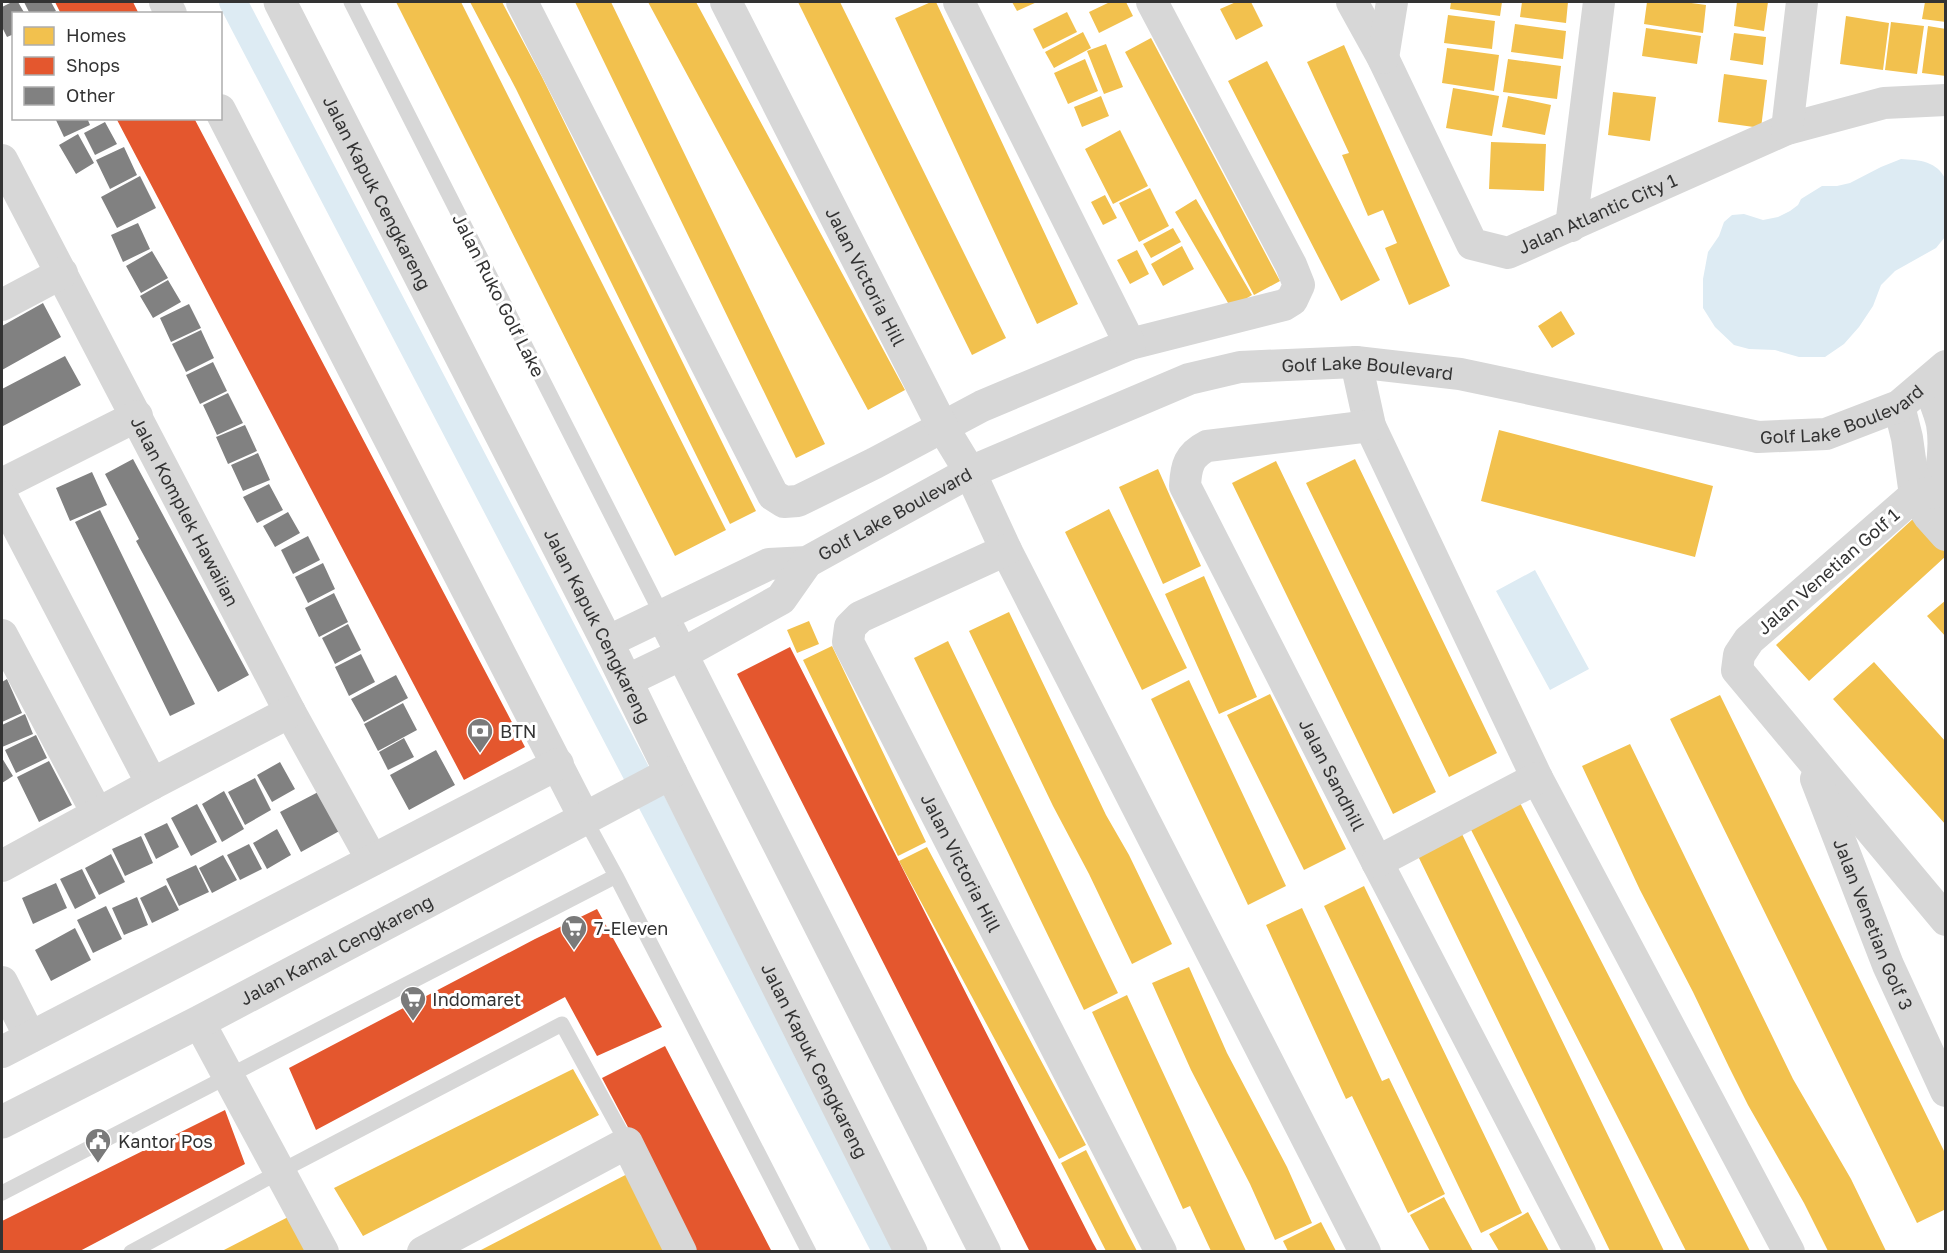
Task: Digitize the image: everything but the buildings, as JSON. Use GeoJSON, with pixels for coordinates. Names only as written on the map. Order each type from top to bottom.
{"type":"FeatureCollection","features":[{"type":"Feature","properties":{"kind":"street","name":"Jalan Kapuk Cengkareng"},"geometry":{"type":"LineString","coordinates":[[280,2],[607,642],[666,776],[911,1251]]}},
{"type":"Feature","properties":{"kind":"street"},"geometry":{"type":"LineString","coordinates":[[522,2],[773,495],[784,502],[798,501],[876,463],[982,406],[1130,345],[1284,305],[1292,300],[1299,285],[1291,265],[1152,2]]}},
{"type":"Feature","properties":{"kind":"street","name":"Jalan Victoria Hill"},"geometry":{"type":"LineString","coordinates":[[726,2],[942,426],[970,472],[1006,550],[1365,1251]]}},
{"type":"Feature","properties":{"kind":"street"},"geometry":{"type":"LineString","coordinates":[[959,2],[1130,345]]}},
{"type":"Feature","properties":{"kind":"street","name":"Jalan Atlantic City 1"},"geometry":{"type":"LineString","coordinates":[[1352,2],[1383,58],[1472,244],[1508,253],[1787,129],[1884,103],[1946,100]]}},
{"type":"Feature","properties":{"kind":"street"},"geometry":{"type":"LineString","coordinates":[[1383,58],[1392,2]]}},
{"type":"Feature","properties":{"kind":"street"},"geometry":{"type":"LineString","coordinates":[[1571,226],[1599,2]]}},
{"type":"Feature","properties":{"kind":"street"},"geometry":{"type":"LineString","coordinates":[[1787,129],[1802,2]]}},
{"type":"Feature","properties":{"kind":"street"},"geometry":{"type":"LineString","coordinates":[[222,114],[585,819]]}},
{"type":"Feature","properties":{"kind":"street","name":"Jalan Komplek Hawaiian"},"geometry":{"type":"LineString","coordinates":[[2,160],[290,712],[372,860]]}},
{"type":"Feature","properties":{"kind":"street"},"geometry":{"type":"LineString","coordinates":[[2,305],[62,273]]}},
{"type":"Feature","properties":{"kind":"street","name":"Golf Lake Boulevard"},"geometry":{"type":"LineString","coordinates":[[607,642],[769,564],[807,562],[970,472],[1189,379],[1240,367],[1356,362],[1460,374],[1758,437],[1826,435],[1899,406],[1937,375]]}},
{"type":"Feature","properties":{"kind":"street"},"geometry":{"type":"LineString","coordinates":[[1356,362],[1370,426],[1538,778],[1790,1251]]}},
{"type":"Feature","properties":{"kind":"street"},"geometry":{"type":"LineString","coordinates":[[1932,510],[1943,471],[1945,450],[1937,375]]}},
{"type":"Feature","properties":{"kind":"street"},"geometry":{"type":"LineString","coordinates":[[1899,406],[1907,438],[1932,510]]}},
{"type":"Feature","properties":{"kind":"street"},"geometry":{"type":"LineString","coordinates":[[2,484],[137,416]]}},
{"type":"Feature","properties":{"kind":"street","name":"Jalan Sandhill"},"geometry":{"type":"LineString","coordinates":[[1370,426],[1207,446],[1196,451],[1189,461],[1185,486],[1377,862],[1581,1251]]}},
{"type":"Feature","properties":{"kind":"street"},"geometry":{"type":"LineString","coordinates":[[2,497],[152,784]]}},
{"type":"Feature","properties":{"kind":"street","name":"Jalan Venetian Golf 1"},"geometry":{"type":"LineString","coordinates":[[1737,670],[1739,655],[1749,640],[1932,510]]}},
{"type":"Feature","properties":{"kind":"street","name":"Jalan Victoria Hill"},"geometry":{"type":"LineString","coordinates":[[1006,550],[860,617],[850,627],[849,642],[1161,1251]]}},
{"type":"Feature","properties":{"kind":"street","name":"Golf Lake Boulevard"},"geometry":{"type":"LineString","coordinates":[[626,681],[682,654],[781,599],[807,562]]}},
{"type":"Feature","properties":{"kind":"street"},"geometry":{"type":"LineString","coordinates":[[662,615],[985,1251]]}},
{"type":"Feature","properties":{"kind":"street"},"geometry":{"type":"LineString","coordinates":[[2,635],[97,813]]}},
{"type":"Feature","properties":{"kind":"street","name":"Jalan Venetian Golf 3"},"geometry":{"type":"LineString","coordinates":[[1737,670],[1946,920]]}},
{"type":"Feature","properties":{"kind":"street"},"geometry":{"type":"LineString","coordinates":[[2,866],[97,813],[290,712]]}},
{"type":"Feature","properties":{"kind":"street","name":"Jalan Venetian Golf 3"},"geometry":{"type":"LineString","coordinates":[[1806,754],[1888,965],[1946,1091]]}},
{"type":"Feature","properties":{"kind":"street"},"geometry":{"type":"LineString","coordinates":[[2,1052],[558,764]]}},
{"type":"Feature","properties":{"kind":"street","name":"Jalan Kamal Cengkareng"},"geometry":{"type":"LineString","coordinates":[[2,1122],[199,1022],[666,776]]}},
{"type":"Feature","properties":{"kind":"street"},"geometry":{"type":"LineString","coordinates":[[1377,862],[1538,778]]}},
{"type":"Feature","properties":{"kind":"street"},"geometry":{"type":"LineString","coordinates":[[2,982],[30,1037]]}},
{"type":"Feature","properties":{"kind":"street"},"geometry":{"type":"LineString","coordinates":[[199,1022],[323,1251]]}},
{"type":"Feature","properties":{"kind":"street"},"geometry":{"type":"LineString","coordinates":[[423,1251],[627,1143],[681,1251]]}},
{"type":"Feature","properties":{"kind":"lane","name":"Jalan Ruko Golf Lake"},"geometry":{"type":"LineString","coordinates":[[351,2],[662,615]]}},
{"type":"Feature","properties":{"kind":"lane"},"geometry":{"type":"LineString","coordinates":[[585,819],[809,1251]]}},
{"type":"Feature","properties":{"kind":"lane"},"geometry":{"type":"LineString","coordinates":[[2,1193],[616,876]]}},
{"type":"Feature","properties":{"kind":"lane"},"geometry":{"type":"LineString","coordinates":[[131,1251],[562,1024],[627,1143]]}},
{"type":"Feature","properties":{"kind":"shaded area"},"geometry":{"type":"Polygon","coordinates":[[[1901,159],[1933,165],[1946,180],[1945,237],[1936,248],[1895,271],[1881,285],[1873,306],[1844,344],[1825,357],[1799,357],[1775,350],[1749,349],[1734,345],[1715,327],[1703,308],[1703,279],[1708,252],[1719,236],[1724,222],[1732,215],[1744,214],[1763,220],[1778,217],[1790,211],[1798,205],[1801,199],[1822,186],[1850,183],[1901,159]]]}},
{"type":"Feature","properties":{"kind":"shaded area"},"geometry":{"type":"Polygon","coordinates":[[[1535,570],[1589,669],[1550,690],[1496,591],[1535,570]]]}},
{"type":"Feature","properties":{"kind":"waterway"},"geometry":{"type":"LineString","coordinates":[[233,2],[887,1252]]}},
{"type":"Feature","properties":{"kind":"place","name":"BTN"},"geometry":{"type":"Point","coordinates":[480,754]}},
{"type":"Feature","properties":{"kind":"place","name":"7-Eleven"},"geometry":{"type":"Point","coordinates":[574,951]}},
{"type":"Feature","properties":{"kind":"place","name":"Indomaret"},"geometry":{"type":"Point","coordinates":[413,1022]}},
{"type":"Feature","properties":{"kind":"place","name":"Kantor Pos"},"geometry":{"type":"Point","coordinates":[98,1164]}}]}
